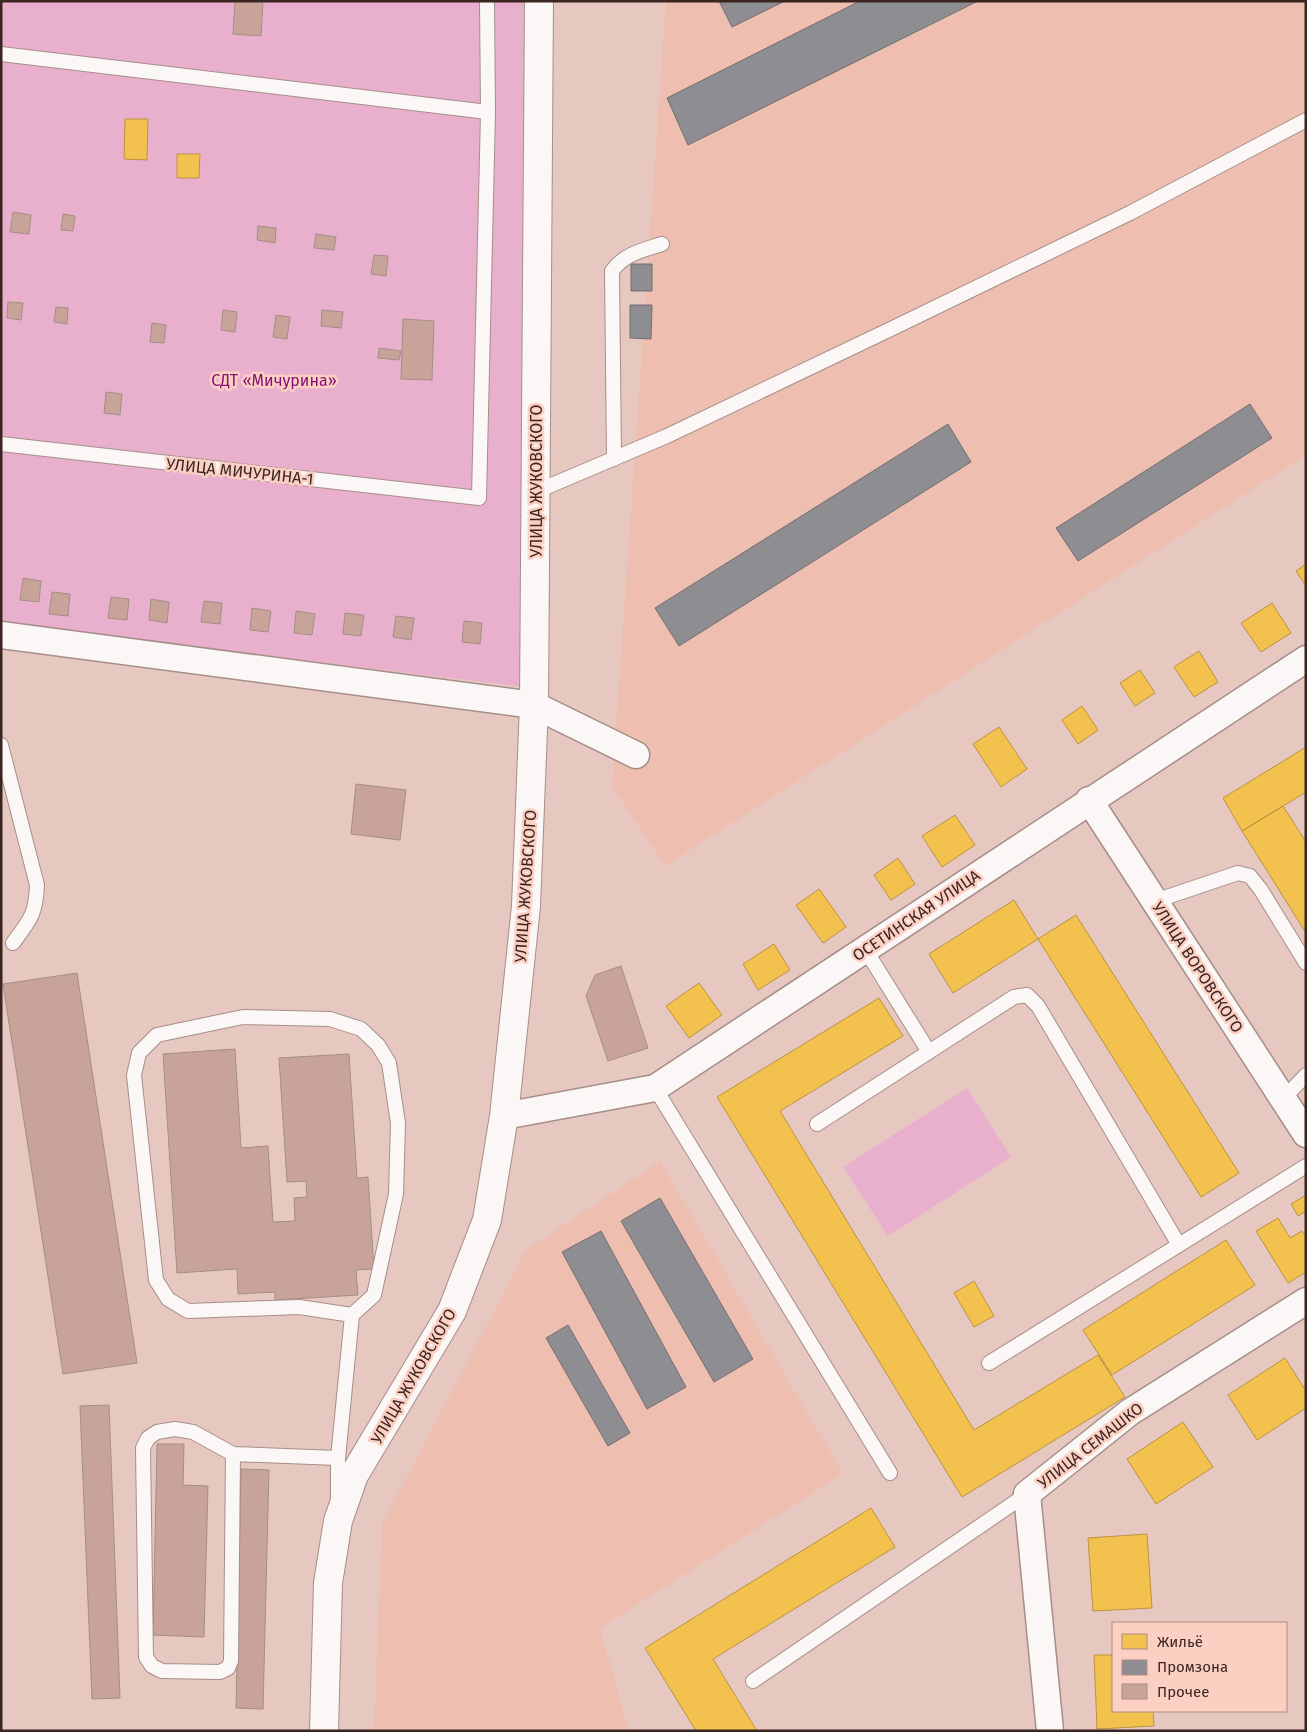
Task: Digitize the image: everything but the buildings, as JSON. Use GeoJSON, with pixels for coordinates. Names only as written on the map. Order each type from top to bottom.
{"type":"FeatureCollection","features":[{"type":"Feature","properties":{"kind":"main road","name":"УЛИЦА ЖУКОВСКОГО"},"geometry":{"type":"LineString","coordinates":[[324,1731],[328,1582],[338,1521],[354,1476],[452,1311],[487,1220],[504,1116],[526,906],[534,705],[539,1]]}},
{"type":"Feature","properties":{"kind":"street"},"geometry":{"type":"LineString","coordinates":[[1,635],[534,705],[636,755]]}},
{"type":"Feature","properties":{"kind":"street","name":"ОСЕТИНСКАЯ УЛИЦА"},"geometry":{"type":"LineString","coordinates":[[504,1116],[655,1088],[1306,659]]}},
{"type":"Feature","properties":{"kind":"street","name":"УЛИЦА ВОРОВСКОГО"},"geometry":{"type":"LineString","coordinates":[[1090,800],[1306,1134]]}},
{"type":"Feature","properties":{"kind":"street","name":"УЛИЦА СЕМАШКО"},"geometry":{"type":"LineString","coordinates":[[1046,1728],[1027,1494],[1130,1412],[1306,1301]]}},
{"type":"Feature","properties":{"kind":"lane"},"geometry":{"type":"LineString","coordinates":[[1,54],[488,112],[487,1]]}},
{"type":"Feature","properties":{"kind":"lane","name":"УЛИЦА МИЧУРИНА-1"},"geometry":{"type":"LineString","coordinates":[[1,444],[479,498],[488,112]]}},
{"type":"Feature","properties":{"kind":"lane"},"geometry":{"type":"LineString","coordinates":[[536,492],[667,436],[1130,213],[1306,120]]}},
{"type":"Feature","properties":{"kind":"lane"},"geometry":{"type":"LineString","coordinates":[[614,459],[612,271],[618,262],[625,257],[662,244]]}},
{"type":"Feature","properties":{"kind":"lane"},"geometry":{"type":"LineString","coordinates":[[1,745],[37,885],[37,904],[30,920],[13,943]]}},
{"type":"Feature","properties":{"kind":"lane"},"geometry":{"type":"LineString","coordinates":[[1155,901],[1238,873],[1250,876],[1261,890],[1306,963]]}},
{"type":"Feature","properties":{"kind":"lane"},"geometry":{"type":"LineString","coordinates":[[865,949],[930,1052]]}},
{"type":"Feature","properties":{"kind":"lane"},"geometry":{"type":"LineString","coordinates":[[817,1124],[1014,997],[1027,995],[1038,1006],[1179,1244]]}},
{"type":"Feature","properties":{"kind":"lane"},"geometry":{"type":"LineString","coordinates":[[338,1521],[338,1458],[352,1315],[374,1295],[396,1194],[398,1123],[389,1063],[378,1045],[361,1029],[330,1019],[243,1017],[157,1034],[140,1053],[134,1075],[156,1280],[168,1299],[188,1311],[299,1307],[352,1315]]}},
{"type":"Feature","properties":{"kind":"lane"},"geometry":{"type":"LineString","coordinates":[[1284,1099],[1306,1074]]}},
{"type":"Feature","properties":{"kind":"lane"},"geometry":{"type":"LineString","coordinates":[[655,1088],[890,1473]]}},
{"type":"Feature","properties":{"kind":"lane"},"geometry":{"type":"LineString","coordinates":[[989,1363],[1306,1166]]}},
{"type":"Feature","properties":{"kind":"lane"},"geometry":{"type":"LineString","coordinates":[[233,1454],[231,1661],[228,1668],[220,1672],[162,1671],[152,1666],[146,1657],[143,1448],[148,1438],[157,1432],[175,1429],[193,1432],[233,1454],[338,1458]]}},
{"type":"Feature","properties":{"kind":"lane"},"geometry":{"type":"LineString","coordinates":[[753,1681],[1027,1494]]}},
{"type":"Feature","properties":{"kind":"shaded area"},"geometry":{"type":"Polygon","coordinates":[[[666,1],[1306,1],[1306,455],[665,866],[612,786],[666,1]]]}},
{"type":"Feature","properties":{"kind":"shaded area"},"geometry":{"type":"Polygon","coordinates":[[[660,1161],[843,1474],[600,1628],[629,1731],[374,1731],[382,1524],[526,1250],[660,1161]]]}},
{"type":"Feature","properties":{"kind":"green space","name":"СДТ «Мичурина»"},"geometry":{"type":"Polygon","coordinates":[[[1,1],[542,1],[550,606],[525,687],[1,624],[1,1]]]}},
{"type":"Feature","properties":{"kind":"green space"},"geometry":{"type":"Polygon","coordinates":[[[967,1088],[1011,1157],[888,1236],[843,1167],[967,1088]]]}}]}
